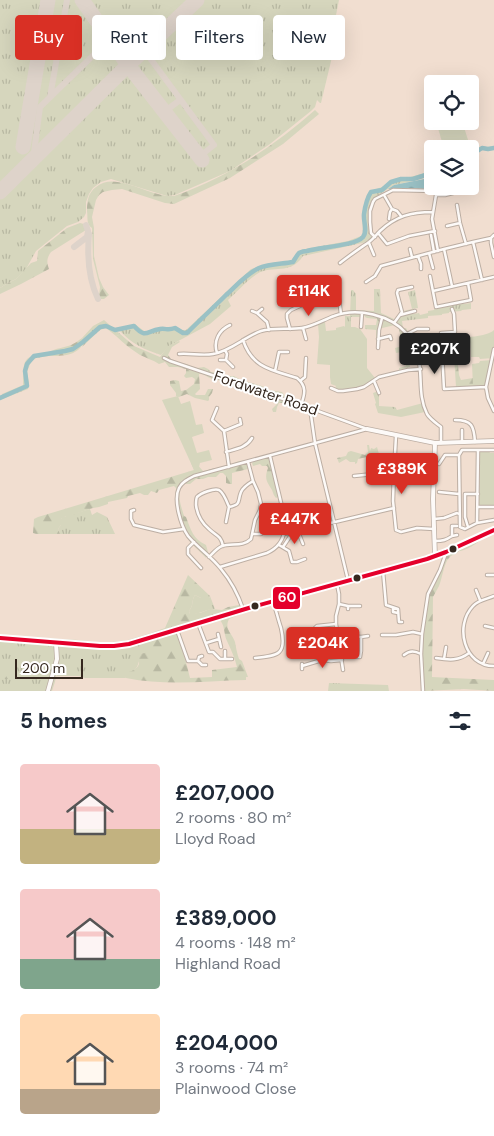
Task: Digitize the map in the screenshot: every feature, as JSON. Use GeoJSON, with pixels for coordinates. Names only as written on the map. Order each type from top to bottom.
{"type":"FeatureCollection","features":[{"type":"Feature","properties":{"kind":"main road"},"geometry":{"type":"LineString","coordinates":[[0,638],[113,646],[128,644],[435,556],[493,532]]}},
{"type":"Feature","properties":{"kind":"street"},"geometry":{"type":"LineString","coordinates":[[375,237],[371,233],[370,228],[370,211],[376,199],[398,189],[424,192]]}},
{"type":"Feature","properties":{"kind":"street"},"geometry":{"type":"LineString","coordinates":[[384,195],[392,209],[397,211],[402,217]]}},
{"type":"Feature","properties":{"kind":"street"},"geometry":{"type":"LineString","coordinates":[[436,195],[432,219],[436,251]]}},
{"type":"Feature","properties":{"kind":"street"},"geometry":{"type":"LineString","coordinates":[[457,205],[466,244]]}},
{"type":"Feature","properties":{"kind":"street"},"geometry":{"type":"LineString","coordinates":[[390,219],[392,209]]}},
{"type":"Feature","properties":{"kind":"street"},"geometry":{"type":"LineString","coordinates":[[340,262],[368,243],[392,222],[419,212],[433,212]]}},
{"type":"Feature","properties":{"kind":"street"},"geometry":{"type":"LineString","coordinates":[[447,226],[460,223]]}},
{"type":"Feature","properties":{"kind":"street"},"geometry":{"type":"LineString","coordinates":[[378,233],[387,244],[409,236],[435,231]]}},
{"type":"Feature","properties":{"kind":"street"},"geometry":{"type":"LineString","coordinates":[[431,235],[436,251]]}},
{"type":"Feature","properties":{"kind":"street"},"geometry":{"type":"LineString","coordinates":[[366,282],[374,276],[381,266],[491,238],[494,235]]}},
{"type":"Feature","properties":{"kind":"street"},"geometry":{"type":"LineString","coordinates":[[491,238],[494,257]]}},
{"type":"Feature","properties":{"kind":"street"},"geometry":{"type":"LineString","coordinates":[[473,242],[482,280]]}},
{"type":"Feature","properties":{"kind":"street"},"geometry":{"type":"LineString","coordinates":[[368,243],[374,255]]}},
{"type":"Feature","properties":{"kind":"street"},"geometry":{"type":"LineString","coordinates":[[410,249],[412,257]]}},
{"type":"Feature","properties":{"kind":"street"},"geometry":{"type":"LineString","coordinates":[[444,249],[452,286]]}},
{"type":"Feature","properties":{"kind":"street"},"geometry":{"type":"LineString","coordinates":[[429,253],[433,268]]}},
{"type":"Feature","properties":{"kind":"street"},"geometry":{"type":"LineString","coordinates":[[418,256],[421,269]]}},
{"type":"Feature","properties":{"kind":"street"},"geometry":{"type":"LineString","coordinates":[[430,276],[436,307],[451,307],[471,300],[468,283]]}},
{"type":"Feature","properties":{"kind":"street"},"geometry":{"type":"LineString","coordinates":[[433,291],[494,277]]}},
{"type":"Feature","properties":{"kind":"street"},"geometry":{"type":"LineString","coordinates":[[394,323],[402,312],[397,293],[398,290],[412,286]]}},
{"type":"Feature","properties":{"kind":"street"},"geometry":{"type":"LineString","coordinates":[[320,290],[323,298],[337,297],[339,299],[341,314]]}},
{"type":"Feature","properties":{"kind":"street"},"geometry":{"type":"LineString","coordinates":[[290,328],[287,318],[288,314],[291,310],[304,304],[309,297]]}},
{"type":"Feature","properties":{"kind":"street"},"geometry":{"type":"LineString","coordinates":[[304,304],[309,310]]}},
{"type":"Feature","properties":{"kind":"street"},"geometry":{"type":"LineString","coordinates":[[451,307],[454,314],[455,332],[440,332],[444,389],[486,387]]}},
{"type":"Feature","properties":{"kind":"street"},"geometry":{"type":"LineString","coordinates":[[257,312],[262,309]]}},
{"type":"Feature","properties":{"kind":"street"},"geometry":{"type":"LineString","coordinates":[[252,311],[257,312],[267,322],[269,330]]}},
{"type":"Feature","properties":{"kind":"street"},"geometry":{"type":"LineString","coordinates":[[400,315],[415,312]]}},
{"type":"Feature","properties":{"kind":"street"},"geometry":{"type":"LineString","coordinates":[[361,327],[362,313]]}},
{"type":"Feature","properties":{"kind":"street"},"geometry":{"type":"LineString","coordinates":[[179,354],[202,355],[217,353],[262,331],[303,328],[341,314],[362,313],[378,315],[394,323],[407,334],[415,346],[421,369],[424,404],[428,416],[441,427],[441,443]]}},
{"type":"Feature","properties":{"kind":"street"},"geometry":{"type":"LineString","coordinates":[[378,348],[382,318]]}},
{"type":"Feature","properties":{"kind":"street"},"geometry":{"type":"LineString","coordinates":[[217,353],[215,348],[218,335],[224,327],[229,327]]}},
{"type":"Feature","properties":{"kind":"street"},"geometry":{"type":"LineString","coordinates":[[303,328],[305,337]]}},
{"type":"Feature","properties":{"kind":"street"},"geometry":{"type":"LineString","coordinates":[[407,334],[417,329],[428,328]]}},
{"type":"Feature","properties":{"kind":"street"},"geometry":{"type":"LineString","coordinates":[[378,338],[390,336],[391,339]]}},
{"type":"Feature","properties":{"kind":"street"},"geometry":{"type":"LineString","coordinates":[[243,340],[250,355],[257,362],[275,371],[297,378],[300,381],[305,391],[301,405]]}},
{"type":"Feature","properties":{"kind":"street"},"geometry":{"type":"LineString","coordinates":[[494,349],[486,387],[488,398],[494,411]]}},
{"type":"Feature","properties":{"kind":"street"},"geometry":{"type":"LineString","coordinates":[[225,350],[227,354],[226,360]]}},
{"type":"Feature","properties":{"kind":"street"},"geometry":{"type":"LineString","coordinates":[[275,371],[279,352],[288,352]]}},
{"type":"Feature","properties":{"kind":"street","name":"Fordwater Road"},"geometry":{"type":"LineString","coordinates":[[164,358],[367,429]]}},
{"type":"Feature","properties":{"kind":"street"},"geometry":{"type":"LineString","coordinates":[[300,381],[305,377],[306,358]]}},
{"type":"Feature","properties":{"kind":"street"},"geometry":{"type":"LineString","coordinates":[[220,360],[226,360],[233,367]]}},
{"type":"Feature","properties":{"kind":"street"},"geometry":{"type":"LineString","coordinates":[[331,388],[343,392],[364,387],[379,377],[421,369]]}},
{"type":"Feature","properties":{"kind":"street"},"geometry":{"type":"LineString","coordinates":[[374,381],[379,393]]}},
{"type":"Feature","properties":{"kind":"street"},"geometry":{"type":"LineString","coordinates":[[217,408],[212,420],[224,431],[229,467]]}},
{"type":"Feature","properties":{"kind":"street"},"geometry":{"type":"LineString","coordinates":[[311,408],[310,416],[315,444],[348,580]]}},
{"type":"Feature","properties":{"kind":"street"},"geometry":{"type":"LineString","coordinates":[[224,431],[241,424],[240,419]]}},
{"type":"Feature","properties":{"kind":"street"},"geometry":{"type":"LineString","coordinates":[[455,420],[463,420],[472,425],[475,442]]}},
{"type":"Feature","properties":{"kind":"street"},"geometry":{"type":"LineString","coordinates":[[243,610],[231,582],[220,567],[194,542],[184,529],[177,499],[178,490],[185,481],[194,476],[367,429],[434,443],[494,441]]}},
{"type":"Feature","properties":{"kind":"street"},"geometry":{"type":"LineString","coordinates":[[462,430],[462,442]]}},
{"type":"Feature","properties":{"kind":"street"},"geometry":{"type":"LineString","coordinates":[[396,436],[394,472],[395,527],[398,532],[423,527],[434,529]]}},
{"type":"Feature","properties":{"kind":"street"},"geometry":{"type":"LineString","coordinates":[[226,452],[249,445],[252,438]]}},
{"type":"Feature","properties":{"kind":"street"},"geometry":{"type":"LineString","coordinates":[[434,443],[435,556]]}},
{"type":"Feature","properties":{"kind":"street"},"geometry":{"type":"LineString","coordinates":[[494,450],[462,450],[459,455],[460,527],[464,529],[477,523],[494,520]]}},
{"type":"Feature","properties":{"kind":"street"},"geometry":{"type":"LineString","coordinates":[[477,523],[478,450]]}},
{"type":"Feature","properties":{"kind":"street"},"geometry":{"type":"LineString","coordinates":[[439,464],[445,455],[459,455]]}},
{"type":"Feature","properties":{"kind":"street"},"geometry":{"type":"LineString","coordinates":[[220,567],[274,550],[284,534],[285,525],[270,456]]}},
{"type":"Feature","properties":{"kind":"street"},"geometry":{"type":"LineString","coordinates":[[209,557],[216,549],[248,542],[250,539],[261,504],[248,462]]}},
{"type":"Feature","properties":{"kind":"street"},"geometry":{"type":"LineString","coordinates":[[356,477],[394,472]]}},
{"type":"Feature","properties":{"kind":"street"},"geometry":{"type":"LineString","coordinates":[[228,507],[238,504],[241,490],[253,481]]}},
{"type":"Feature","properties":{"kind":"street"},"geometry":{"type":"LineString","coordinates":[[223,546],[219,536],[209,529],[201,518],[196,506],[196,498],[213,490],[217,489],[220,491],[228,507],[226,522]]}},
{"type":"Feature","properties":{"kind":"street"},"geometry":{"type":"LineString","coordinates":[[439,492],[460,494]]}},
{"type":"Feature","properties":{"kind":"street"},"geometry":{"type":"LineString","coordinates":[[468,527],[465,517],[465,494],[478,494]]}},
{"type":"Feature","properties":{"kind":"street"},"geometry":{"type":"LineString","coordinates":[[478,507],[494,507]]}},
{"type":"Feature","properties":{"kind":"street"},"geometry":{"type":"LineString","coordinates":[[284,534],[299,532],[394,508]]}},
{"type":"Feature","properties":{"kind":"street"},"geometry":{"type":"LineString","coordinates":[[134,510],[131,511],[130,519],[134,525],[163,532],[184,529]]}},
{"type":"Feature","properties":{"kind":"street"},"geometry":{"type":"LineString","coordinates":[[434,518],[444,518],[459,514]]}},
{"type":"Feature","properties":{"kind":"street"},"geometry":{"type":"LineString","coordinates":[[452,536],[452,526],[457,526]]}},
{"type":"Feature","properties":{"kind":"street"},"geometry":{"type":"LineString","coordinates":[[252,534],[266,533],[268,528]]}},
{"type":"Feature","properties":{"kind":"street"},"geometry":{"type":"LineString","coordinates":[[299,532],[303,544]]}},
{"type":"Feature","properties":{"kind":"street"},"geometry":{"type":"LineString","coordinates":[[283,547],[291,535],[299,532]]}},
{"type":"Feature","properties":{"kind":"street"},"geometry":{"type":"LineString","coordinates":[[434,542],[444,541],[457,535]]}},
{"type":"Feature","properties":{"kind":"street"},"geometry":{"type":"LineString","coordinates":[[194,542],[187,552],[193,561],[202,568]]}},
{"type":"Feature","properties":{"kind":"street"},"geometry":{"type":"LineString","coordinates":[[279,544],[289,551],[292,562],[305,559]]}},
{"type":"Feature","properties":{"kind":"street"},"geometry":{"type":"LineString","coordinates":[[423,691],[422,634],[428,594],[440,570],[446,552]]}},
{"type":"Feature","properties":{"kind":"street"},"geometry":{"type":"LineString","coordinates":[[383,571],[386,605],[398,609],[399,622],[402,622]]}},
{"type":"Feature","properties":{"kind":"street"},"geometry":{"type":"LineString","coordinates":[[487,575],[494,575]]}},
{"type":"Feature","properties":{"kind":"street"},"geometry":{"type":"LineString","coordinates":[[337,583],[339,604],[336,624],[343,670]]}},
{"type":"Feature","properties":{"kind":"street"},"geometry":{"type":"LineString","coordinates":[[476,590],[480,601]]}},
{"type":"Feature","properties":{"kind":"street"},"geometry":{"type":"LineString","coordinates":[[494,596],[480,601],[470,608],[464,624],[464,640],[470,653],[483,664],[494,666]]}},
{"type":"Feature","properties":{"kind":"street"},"geometry":{"type":"LineString","coordinates":[[255,658],[277,654],[283,647],[284,639],[273,601]]}},
{"type":"Feature","properties":{"kind":"street"},"geometry":{"type":"LineString","coordinates":[[339,604],[348,607],[360,606]]}},
{"type":"Feature","properties":{"kind":"street"},"geometry":{"type":"LineString","coordinates":[[198,623],[209,652],[213,652],[220,659],[232,659]]}},
{"type":"Feature","properties":{"kind":"street"},"geometry":{"type":"LineString","coordinates":[[302,632],[303,638],[317,626],[336,624]]}},
{"type":"Feature","properties":{"kind":"street"},"geometry":{"type":"LineString","coordinates":[[485,626],[494,628]]}},
{"type":"Feature","properties":{"kind":"street"},"geometry":{"type":"LineString","coordinates":[[176,630],[188,661],[198,661],[202,665],[206,664]]}},
{"type":"Feature","properties":{"kind":"street"},"geometry":{"type":"LineString","coordinates":[[382,635],[413,632],[422,634]]}},
{"type":"Feature","properties":{"kind":"street"},"geometry":{"type":"LineString","coordinates":[[218,634],[221,646]]}},
{"type":"Feature","properties":{"kind":"street"},"geometry":{"type":"LineString","coordinates":[[339,635],[368,636]]}},
{"type":"Feature","properties":{"kind":"street"},"geometry":{"type":"LineString","coordinates":[[302,666],[322,660],[331,661],[360,656],[361,637]]}},
{"type":"Feature","properties":{"kind":"street"},"geometry":{"type":"LineString","coordinates":[[206,643],[219,639]]}},
{"type":"Feature","properties":{"kind":"street"},"geometry":{"type":"LineString","coordinates":[[48,691],[57,659],[56,643]]}},
{"type":"Feature","properties":{"kind":"street"},"geometry":{"type":"LineString","coordinates":[[444,659],[446,646]]}},
{"type":"Feature","properties":{"kind":"street"},"geometry":{"type":"LineString","coordinates":[[225,651],[225,659]]}},
{"type":"Feature","properties":{"kind":"street"},"geometry":{"type":"LineString","coordinates":[[406,655],[408,652],[415,651],[421,654]]}},
{"type":"Feature","properties":{"kind":"street"},"geometry":{"type":"LineString","coordinates":[[436,658],[459,659],[470,653]]}},
{"type":"Feature","properties":{"kind":"street"},"geometry":{"type":"LineString","coordinates":[[483,664],[488,653]]}},
{"type":"Feature","properties":{"kind":"street"},"geometry":{"type":"LineString","coordinates":[[198,661],[199,657],[202,656]]}},
{"type":"Feature","properties":{"kind":"green space"},"geometry":{"type":"Polygon","coordinates":[[[0,0],[339,0],[336,15],[273,15],[273,60],[331,60],[321,103],[317,100],[315,107],[311,111],[270,144],[230,171],[175,195],[167,196],[111,179],[101,182],[89,194],[84,217],[78,222],[67,226],[36,251],[26,269],[16,279],[0,288],[0,0]]]}},
{"type":"Feature","properties":{"kind":"green space"},"geometry":{"type":"Polygon","coordinates":[[[315,110],[319,114],[283,144],[230,178],[174,204],[165,203],[122,189],[103,192],[99,195],[92,217],[94,256],[99,278],[109,295],[101,299],[93,259],[92,228],[87,218],[88,201],[93,189],[104,183],[113,182],[123,183],[154,193],[174,196],[230,171],[283,137],[315,110]]]}},
{"type":"Feature","properties":{"kind":"green space"},"geometry":{"type":"Polygon","coordinates":[[[439,130],[465,130],[468,140],[441,140],[439,130]]]}},
{"type":"Feature","properties":{"kind":"green space"},"geometry":{"type":"Polygon","coordinates":[[[424,173],[424,178],[394,185],[374,198],[368,217],[368,226],[372,239],[367,242],[303,256],[293,266],[263,271],[257,274],[228,300],[231,306],[210,324],[169,346],[161,355],[138,346],[119,330],[135,324],[144,331],[156,328],[170,329],[175,326],[186,330],[251,269],[271,263],[291,261],[298,251],[348,241],[361,236],[363,234],[362,213],[370,191],[382,187],[393,180],[424,173]]]}},
{"type":"Feature","properties":{"kind":"green space"},"geometry":{"type":"Polygon","coordinates":[[[80,223],[84,224],[86,230],[51,252],[47,261],[49,269],[0,294],[0,288],[16,279],[31,263],[37,261],[38,251],[67,228],[80,223]]]}},
{"type":"Feature","properties":{"kind":"green space"},"geometry":{"type":"Polygon","coordinates":[[[374,289],[380,289],[381,313],[394,319],[392,323],[395,325],[378,329],[377,342],[376,330],[365,329],[365,325],[376,325],[377,319],[367,318],[364,315],[361,315],[361,317],[351,317],[351,327],[345,327],[345,316],[350,316],[351,290],[356,294],[356,310],[374,311],[374,289]]]}},
{"type":"Feature","properties":{"kind":"green space"},"geometry":{"type":"Polygon","coordinates":[[[415,290],[418,308],[412,309],[408,292],[415,290]]]}},
{"type":"Feature","properties":{"kind":"green space"},"geometry":{"type":"Polygon","coordinates":[[[463,302],[464,304],[471,303],[471,309],[402,321],[403,328],[406,328],[408,332],[406,335],[416,353],[419,366],[413,349],[405,351],[410,367],[399,370],[399,368],[406,366],[402,352],[396,353],[395,348],[410,344],[407,338],[402,339],[396,321],[403,311],[412,309],[413,314],[419,313],[420,315],[434,309],[463,302]]]}},
{"type":"Feature","properties":{"kind":"green space"},"geometry":{"type":"Polygon","coordinates":[[[104,320],[119,335],[116,336],[106,328],[100,330],[82,347],[84,340],[82,338],[93,326],[104,320]]]}},
{"type":"Feature","properties":{"kind":"green space"},"geometry":{"type":"Polygon","coordinates":[[[325,322],[326,331],[336,330],[336,328],[344,326],[360,329],[367,339],[367,368],[375,378],[363,386],[344,390],[335,389],[336,386],[331,384],[330,365],[317,364],[318,324],[325,322]]]}},
{"type":"Feature","properties":{"kind":"green space"},"geometry":{"type":"Polygon","coordinates":[[[494,330],[493,359],[488,358],[469,342],[460,340],[456,346],[461,380],[473,378],[486,385],[456,387],[453,339],[480,336],[494,330]]]}},
{"type":"Feature","properties":{"kind":"green space"},"geometry":{"type":"Polygon","coordinates":[[[119,333],[134,346],[160,357],[168,346],[179,341],[172,347],[168,355],[178,363],[197,368],[204,367],[211,372],[234,376],[269,390],[282,392],[289,403],[279,403],[276,412],[273,412],[272,409],[277,402],[272,393],[263,395],[239,390],[229,383],[201,374],[199,374],[200,389],[195,394],[205,395],[208,389],[213,389],[208,401],[187,394],[179,397],[176,396],[170,381],[179,381],[181,391],[194,384],[195,379],[184,376],[186,369],[169,367],[165,362],[159,364],[140,355],[116,336],[119,333]]]}},
{"type":"Feature","properties":{"kind":"green space"},"geometry":{"type":"Polygon","coordinates":[[[494,337],[493,358],[480,359],[479,357],[471,357],[470,339],[494,337]]]}},
{"type":"Feature","properties":{"kind":"green space"},"geometry":{"type":"Polygon","coordinates":[[[82,338],[84,340],[82,345],[75,352],[49,356],[49,352],[71,345],[82,338]]]}},
{"type":"Feature","properties":{"kind":"green space"},"geometry":{"type":"Polygon","coordinates":[[[49,352],[49,356],[36,358],[31,362],[27,372],[28,389],[0,400],[2,394],[23,385],[24,364],[29,358],[49,352]]]}},
{"type":"Feature","properties":{"kind":"green space"},"geometry":{"type":"Polygon","coordinates":[[[492,360],[486,385],[473,386],[472,364],[492,360]]]}},
{"type":"Feature","properties":{"kind":"green space"},"geometry":{"type":"Polygon","coordinates":[[[379,391],[379,406],[395,407],[397,410],[423,403],[425,412],[401,417],[378,413],[373,393],[379,391]]]}},
{"type":"Feature","properties":{"kind":"green space"},"geometry":{"type":"Polygon","coordinates":[[[178,396],[181,404],[190,401],[196,425],[202,424],[204,433],[192,437],[197,453],[209,450],[212,460],[200,463],[199,467],[194,470],[162,400],[178,396]]]}},
{"type":"Feature","properties":{"kind":"green space"},"geometry":{"type":"Polygon","coordinates":[[[367,445],[369,445],[370,451],[371,448],[377,447],[379,456],[358,459],[355,464],[355,462],[350,462],[346,459],[339,463],[337,458],[346,456],[351,451],[365,455],[368,452],[367,445]]]}},
{"type":"Feature","properties":{"kind":"green space"},"geometry":{"type":"Polygon","coordinates":[[[480,451],[494,453],[494,505],[479,505],[480,451]]]}},
{"type":"Feature","properties":{"kind":"green space"},"geometry":{"type":"Polygon","coordinates":[[[269,458],[278,497],[276,498],[267,480],[267,466],[260,464],[253,466],[252,463],[269,458]]]}},
{"type":"Feature","properties":{"kind":"green space"},"geometry":{"type":"Polygon","coordinates":[[[246,460],[248,469],[232,473],[232,484],[226,483],[226,476],[220,473],[216,477],[196,479],[190,484],[183,484],[181,488],[180,500],[184,516],[195,537],[206,545],[208,552],[206,558],[186,537],[177,512],[176,488],[174,486],[159,490],[157,493],[151,491],[148,495],[140,493],[128,496],[127,498],[108,502],[108,504],[99,507],[66,516],[61,519],[61,525],[58,529],[60,534],[33,533],[34,519],[38,517],[194,470],[191,463],[196,463],[203,471],[218,467],[231,467],[235,462],[246,460]]]}},
{"type":"Feature","properties":{"kind":"green space"},"geometry":{"type":"Polygon","coordinates":[[[90,509],[92,515],[97,512],[107,517],[115,534],[60,534],[58,529],[63,517],[90,509]]]}},
{"type":"Feature","properties":{"kind":"green space"},"geometry":{"type":"Polygon","coordinates":[[[482,537],[475,544],[449,558],[433,597],[432,677],[494,680],[494,691],[464,689],[424,691],[422,637],[429,595],[446,552],[482,537]]]}},
{"type":"Feature","properties":{"kind":"green space"},"geometry":{"type":"Polygon","coordinates":[[[188,575],[210,596],[209,598],[201,598],[195,595],[189,611],[190,614],[210,609],[222,610],[239,605],[241,614],[229,619],[227,626],[248,677],[246,677],[246,680],[186,682],[156,682],[126,678],[123,675],[124,673],[134,670],[139,664],[137,654],[145,653],[145,650],[141,648],[139,643],[176,631],[190,678],[212,677],[212,670],[237,667],[222,623],[218,618],[153,636],[151,633],[165,628],[188,575]]]}},
{"type":"Feature","properties":{"kind":"green space"},"geometry":{"type":"Polygon","coordinates":[[[195,595],[201,598],[209,598],[210,596],[215,609],[190,614],[189,611],[195,595]]]}},
{"type":"Feature","properties":{"kind":"green space"},"geometry":{"type":"Polygon","coordinates":[[[151,633],[153,636],[113,645],[0,636],[0,634],[104,643],[128,640],[151,633]]]}},
{"type":"Feature","properties":{"kind":"green space"},"geometry":{"type":"Polygon","coordinates":[[[0,639],[53,644],[56,652],[47,691],[0,691],[0,639]]]}},
{"type":"Feature","properties":{"kind":"green space"},"geometry":{"type":"Polygon","coordinates":[[[139,643],[145,649],[145,653],[141,654],[135,670],[124,675],[126,678],[57,676],[58,644],[100,647],[139,643]]]}},
{"type":"Feature","properties":{"kind":"green space"},"geometry":{"type":"Polygon","coordinates":[[[54,648],[58,648],[59,659],[52,691],[45,691],[47,680],[0,679],[0,673],[47,672],[52,663],[54,648]]]}},
{"type":"Feature","properties":{"kind":"green space"},"geometry":{"type":"Polygon","coordinates":[[[329,683],[388,685],[389,691],[328,691],[329,683]]]}},
{"type":"Feature","properties":{"kind":"water"},"geometry":{"type":"Polygon","coordinates":[[[424,179],[424,189],[388,189],[394,185],[424,179]]]}},
{"type":"Feature","properties":{"kind":"waterway"},"geometry":{"type":"LineString","coordinates":[[479,150],[482,148],[494,148]]}},
{"type":"Feature","properties":{"kind":"waterway"},"geometry":{"type":"LineString","coordinates":[[0,398],[27,386],[25,371],[27,364],[34,356],[73,349],[100,327],[106,326],[115,330],[134,326],[144,333],[175,328],[183,333],[187,333],[241,280],[259,268],[293,262],[301,252],[359,240],[365,232],[364,211],[371,192],[382,190],[391,182],[424,176]]}},
{"type":"Feature","properties":{"kind":"taxiway"},"geometry":{"type":"LineString","coordinates":[[50,97],[67,0]]}},
{"type":"Feature","properties":{"kind":"taxiway"},"geometry":{"type":"LineString","coordinates":[[33,160],[40,107],[92,56]]}},
{"type":"Feature","properties":{"kind":"taxiway"},"geometry":{"type":"LineString","coordinates":[[151,60],[214,145],[199,157]]}},
{"type":"Feature","properties":{"kind":"taxiway"},"geometry":{"type":"LineString","coordinates":[[164,112],[180,100]]}},
{"type":"Feature","properties":{"kind":"taxiway"},"geometry":{"type":"LineString","coordinates":[[74,247],[87,237],[86,225]]}},
{"type":"Feature","properties":{"kind":"taxiway"},"geometry":{"type":"LineString","coordinates":[[89,234],[89,267],[98,299]]}},
{"type":"Feature","properties":{"kind":"runway"},"geometry":{"type":"LineString","coordinates":[[23,147],[48,0]]}},
{"type":"Feature","properties":{"kind":"runway"},"geometry":{"type":"LineString","coordinates":[[82,0],[128,65],[202,160]]}},
{"type":"Feature","properties":{"kind":"runway"},"geometry":{"type":"LineString","coordinates":[[0,192],[128,65],[197,0]]}},
{"type":"Feature","properties":{"kind":"transit line","name":"60"},"geometry":{"type":"LineString","coordinates":[[0,638],[100,646],[129,644],[252,607],[427,559],[494,530]]}}]}
